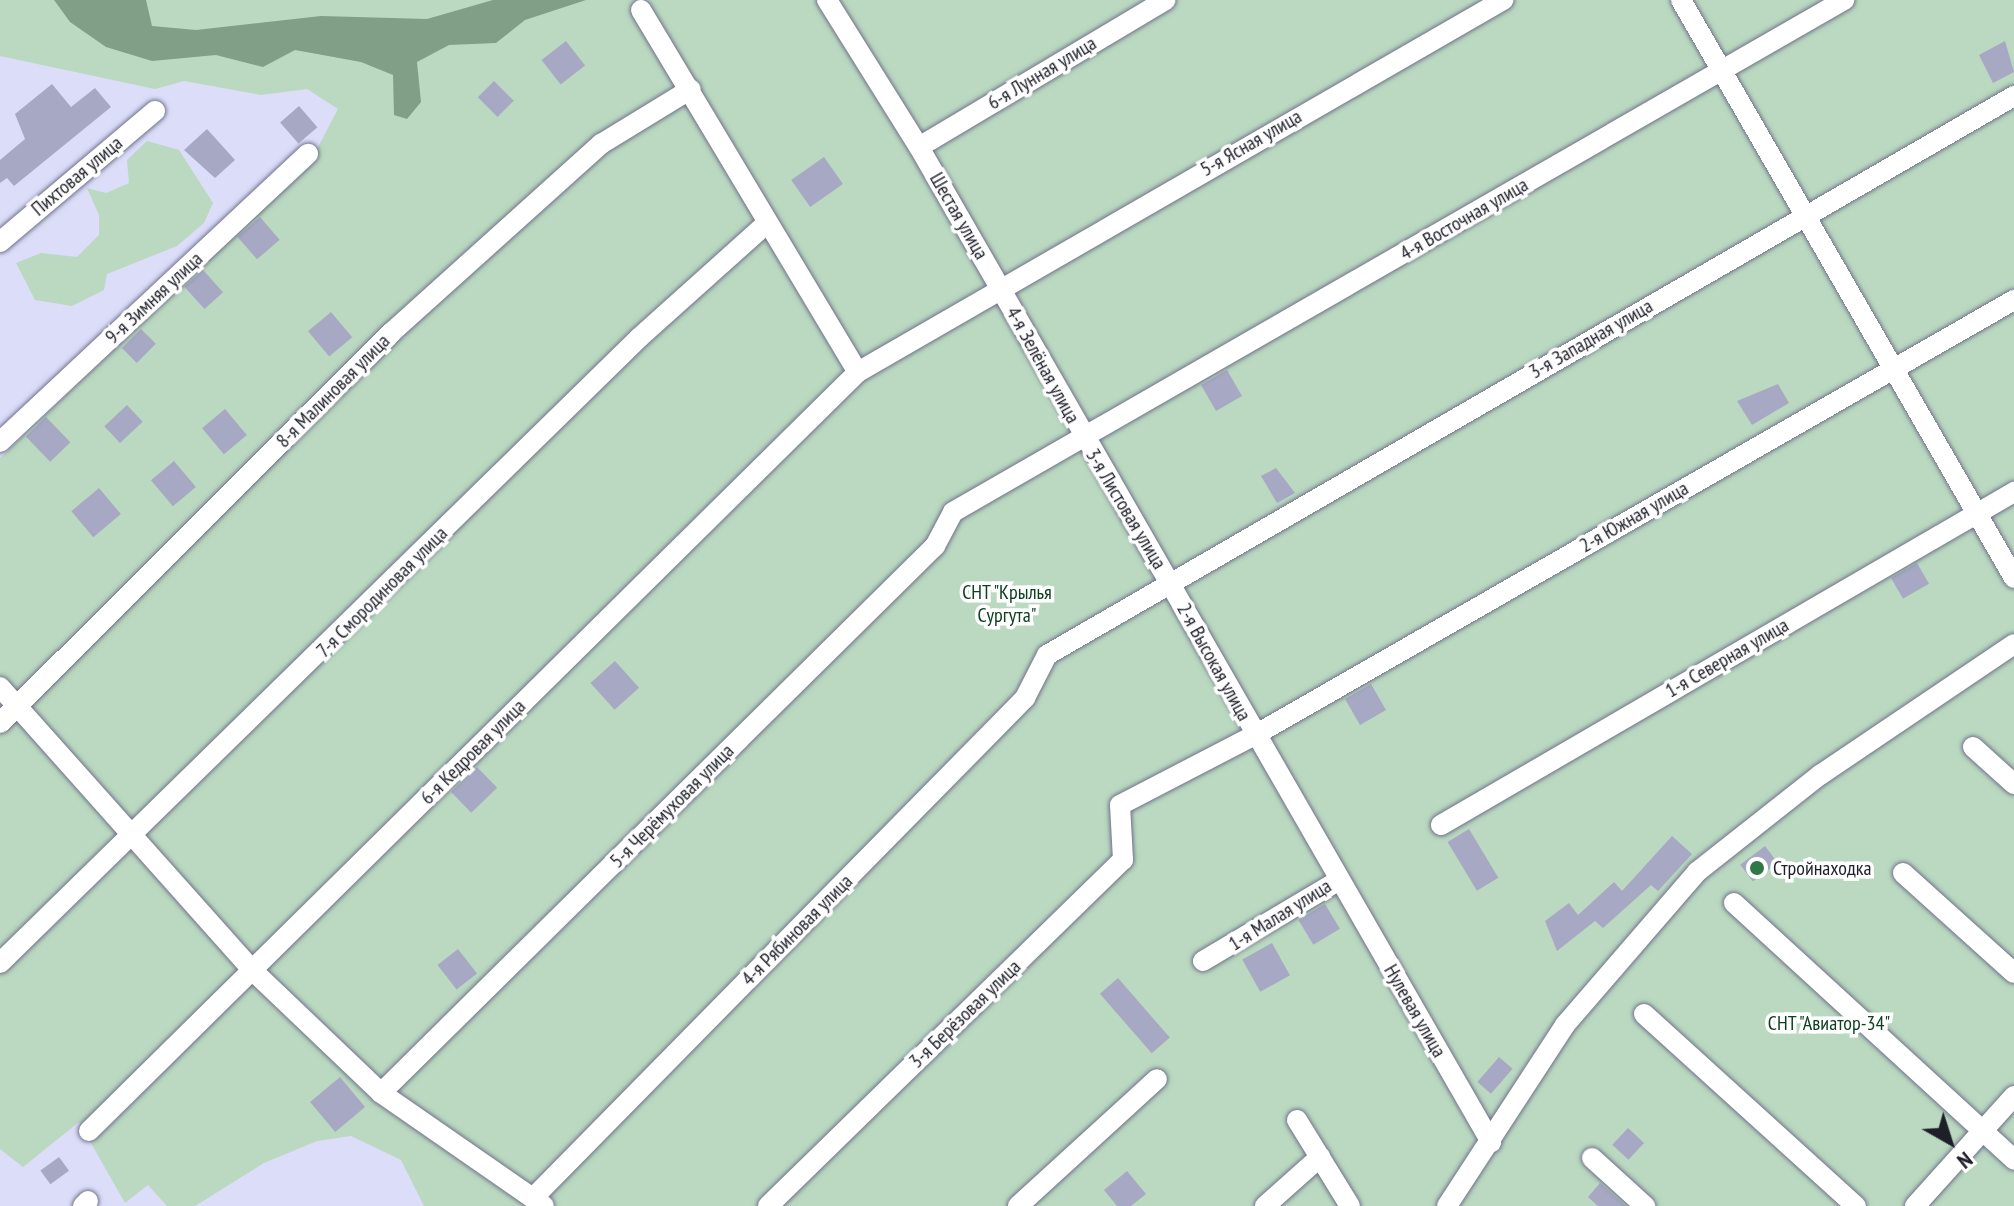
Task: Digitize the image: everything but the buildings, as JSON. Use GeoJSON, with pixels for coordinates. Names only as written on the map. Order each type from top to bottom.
{"type":"FeatureCollection","features":[{"type":"Feature","properties":{"kind":"street","name":"Шестая улица"},"geometry":{"type":"LineString","coordinates":[[827,0],[919,147],[999,286]]}},
{"type":"Feature","properties":{"kind":"street","name":"6-я Лунная улица"},"geometry":{"type":"LineString","coordinates":[[919,147],[1166,0]]}},
{"type":"Feature","properties":{"kind":"street","name":"5-я Ясная улица"},"geometry":{"type":"LineString","coordinates":[[858,372],[999,286],[1503,0]]}},
{"type":"Feature","properties":{"kind":"street"},"geometry":{"type":"LineString","coordinates":[[1681,0],[1807,216],[1974,515],[2014,578]]}},
{"type":"Feature","properties":{"kind":"street","name":"4-я Восточная улица"},"geometry":{"type":"LineString","coordinates":[[1084,438],[1844,0]]}},
{"type":"Feature","properties":{"kind":"street"},"geometry":{"type":"LineString","coordinates":[[641,10],[691,89],[766,224],[858,372]]}},
{"type":"Feature","properties":{"kind":"street","name":"8-я Малиновая улица"},"geometry":{"type":"LineString","coordinates":[[0,723],[391,333],[601,144],[691,89]]}},
{"type":"Feature","properties":{"kind":"street","name":"3-я Западная улица"},"geometry":{"type":"LineString","coordinates":[[1168,581],[2014,96]]}},
{"type":"Feature","properties":{"kind":"street","name":"Пихтовая улица"},"geometry":{"type":"LineString","coordinates":[[0,242],[155,111]]}},
{"type":"Feature","properties":{"kind":"street","name":"9-я Зимняя улица"},"geometry":{"type":"LineString","coordinates":[[0,442],[308,154]]}},
{"type":"Feature","properties":{"kind":"street","name":"7-я Смородиновая улица"},"geometry":{"type":"LineString","coordinates":[[0,963],[640,337],[766,224]]}},
{"type":"Feature","properties":{"kind":"street","name":"4-я Зелёная улица"},"geometry":{"type":"LineString","coordinates":[[953,512],[1084,438],[999,286]]}},
{"type":"Feature","properties":{"kind":"street","name":"2-я Южная улица"},"geometry":{"type":"LineString","coordinates":[[1255,735],[2014,300]]}},
{"type":"Feature","properties":{"kind":"street","name":"6-я Кедровая улица"},"geometry":{"type":"LineString","coordinates":[[89,1131],[858,372]]}},
{"type":"Feature","properties":{"kind":"street","name":"3-я Листовая улица"},"geometry":{"type":"LineString","coordinates":[[1047,655],[1168,581],[1084,438]]}},
{"type":"Feature","properties":{"kind":"street","name":"1-я Северная улица"},"geometry":{"type":"LineString","coordinates":[[1441,825],[2014,492]]}},
{"type":"Feature","properties":{"kind":"street","name":"5-я Черёмуховая улица"},"geometry":{"type":"LineString","coordinates":[[381,1093],[935,546],[953,512]]}},
{"type":"Feature","properties":{"kind":"street","name":"2-я Высокая улица"},"geometry":{"type":"LineString","coordinates":[[1120,805],[1255,735],[1168,581]]}},
{"type":"Feature","properties":{"kind":"street"},"geometry":{"type":"LineString","coordinates":[[1447,1206],[1565,1025],[1697,872],[1820,775],[2014,644]]}},
{"type":"Feature","properties":{"kind":"street","name":"4-я Рябиновая улица"},"geometry":{"type":"LineString","coordinates":[[539,1201],[1025,698],[1047,655]]}},
{"type":"Feature","properties":{"kind":"street"},"geometry":{"type":"LineString","coordinates":[[0,687],[130,839],[252,970],[381,1093],[539,1201]]}},
{"type":"Feature","properties":{"kind":"street","name":"1-я Малая улица"},"geometry":{"type":"LineString","coordinates":[[1203,961],[1338,881],[1255,735]]}},
{"type":"Feature","properties":{"kind":"street"},"geometry":{"type":"LineString","coordinates":[[1973,747],[2014,784]]}},
{"type":"Feature","properties":{"kind":"street","name":"3-я Берёзовая улица"},"geometry":{"type":"LineString","coordinates":[[768,1206],[1123,860],[1120,805]]}},
{"type":"Feature","properties":{"kind":"street"},"geometry":{"type":"LineString","coordinates":[[1903,873],[2014,973]]}},
{"type":"Feature","properties":{"kind":"street","name":"Нулевая улица"},"geometry":{"type":"LineString","coordinates":[[1338,881],[1491,1142]]}},
{"type":"Feature","properties":{"kind":"street"},"geometry":{"type":"LineString","coordinates":[[1734,903],[2014,1160]]}},
{"type":"Feature","properties":{"kind":"street"},"geometry":{"type":"LineString","coordinates":[[1644,1014],[1856,1206]]}},
{"type":"Feature","properties":{"kind":"street"},"geometry":{"type":"LineString","coordinates":[[1018,1206],[1157,1079]]}},
{"type":"Feature","properties":{"kind":"street"},"geometry":{"type":"LineString","coordinates":[[1915,1206],[2014,1096]]}},
{"type":"Feature","properties":{"kind":"street"},"geometry":{"type":"LineString","coordinates":[[1297,1120],[1350,1206]]}},
{"type":"Feature","properties":{"kind":"street"},"geometry":{"type":"LineString","coordinates":[[1265,1206],[1320,1157]]}},
{"type":"Feature","properties":{"kind":"street"},"geometry":{"type":"LineString","coordinates":[[1592,1158],[1645,1206]]}},
{"type":"Feature","properties":{"kind":"green space","name":"CНТ \"Крылья Сургута\""},"geometry":{"type":"Polygon","coordinates":[[[0,0],[2014,0],[2014,1206],[424,1206],[401,1160],[351,1136],[317,1141],[264,1163],[195,1206],[167,1206],[148,1185],[125,1203],[79,1122],[23,1167],[0,1149],[0,458],[308,166],[338,109],[307,89],[261,95],[184,81],[155,89],[0,56],[0,0]]]}},
{"type":"Feature","properties":{"kind":"green space"},"geometry":{"type":"Polygon","coordinates":[[[147,141],[179,150],[213,203],[204,223],[177,246],[107,274],[104,290],[72,306],[35,300],[16,263],[41,253],[77,257],[99,235],[99,215],[87,188],[106,193],[129,183],[127,160],[147,141]]]}},
{"type":"Feature","properties":{"kind":"shaded area"},"geometry":{"type":"Polygon","coordinates":[[[54,0],[146,0],[152,26],[196,30],[321,16],[427,19],[493,0],[586,0],[525,20],[496,43],[449,45],[417,62],[421,102],[407,119],[394,115],[393,75],[361,62],[295,50],[263,67],[216,55],[152,61],[106,47],[70,22],[54,0]]]}},
{"type":"Feature","properties":{"kind":"place","name":"Стройнаходка"},"geometry":{"type":"Point","coordinates":[1757,868]}},
{"type":"Feature","properties":{"kind":"park label","name":"СНТ \"Авиатор-34\""},"geometry":{"type":"Point","coordinates":[1829,1023]}}]}
